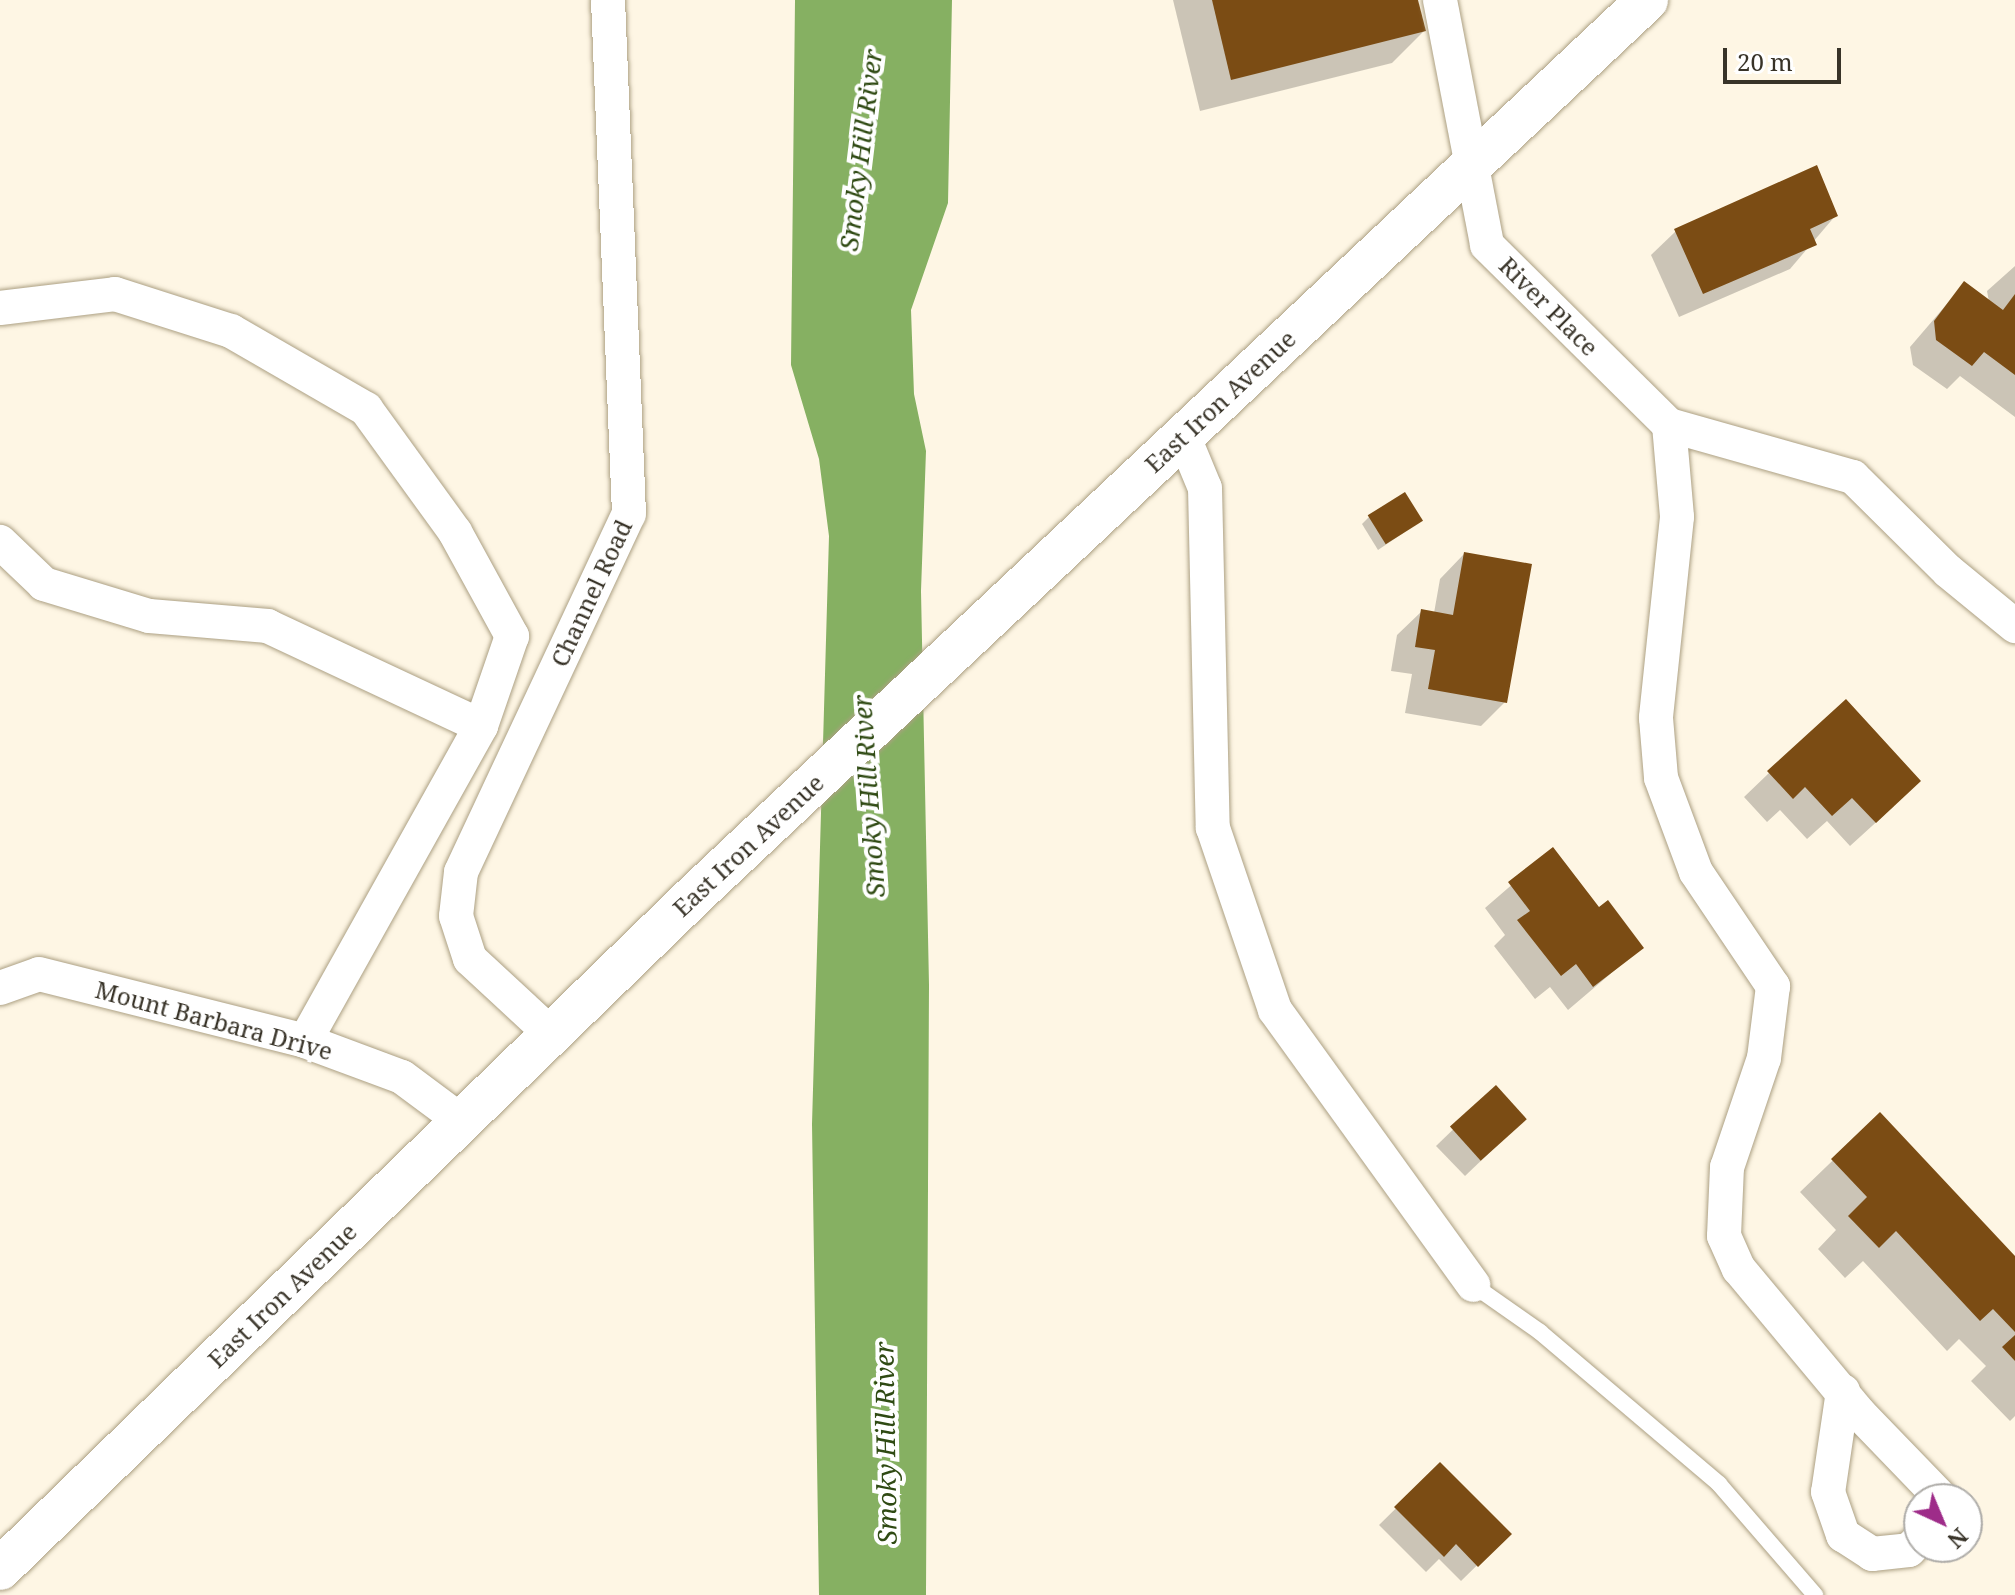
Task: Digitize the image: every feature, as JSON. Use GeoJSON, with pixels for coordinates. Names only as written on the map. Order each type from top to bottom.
{"type":"FeatureCollection","features":[{"type":"Feature","properties":{"kind":"street","name":"Channel Road"},"geometry":{"type":"LineString","coordinates":[[550,1033],[470,959],[456,916],[461,872],[629,514],[608,0]]}},
{"type":"Feature","properties":{"kind":"street","name":"River Place"},"geometry":{"type":"LineString","coordinates":[[1440,0],[1487,245],[1669,425]]}},
{"type":"Feature","properties":{"kind":"street","name":"East Iron Avenue"},"geometry":{"type":"LineString","coordinates":[[0,1569],[699,891],[1647,0]]}},
{"type":"Feature","properties":{"kind":"street"},"geometry":{"type":"LineString","coordinates":[[0,308],[115,294],[231,331],[366,409],[455,532],[512,636],[481,726],[305,1041]]}},
{"type":"Feature","properties":{"kind":"street"},"geometry":{"type":"LineString","coordinates":[[1927,1483],[1843,1391],[1739,1269],[1724,1236],[1727,1167],[1764,1058],[1773,986],[1696,872],[1661,778],[1656,718],[1677,517],[1669,425],[1853,477],[1948,571],[2015,626]]}},
{"type":"Feature","properties":{"kind":"street"},"geometry":{"type":"LineString","coordinates":[[1183,435],[1205,488],[1213,828],[1232,884],[1275,1010],[1473,1285]]}},
{"type":"Feature","properties":{"kind":"street"},"geometry":{"type":"LineString","coordinates":[[0,542],[44,584],[149,616],[268,626],[481,726]]}},
{"type":"Feature","properties":{"kind":"street","name":"Mount Barbara Drive"},"geometry":{"type":"LineString","coordinates":[[0,988],[39,974],[305,1041],[402,1077],[461,1121]]}},
{"type":"Feature","properties":{"kind":"street"},"geometry":{"type":"LineString","coordinates":[[1843,1391],[1828,1492],[1843,1535],[1872,1554],[1903,1551]]}},
{"type":"Feature","properties":{"kind":"lane"},"geometry":{"type":"LineString","coordinates":[[1473,1285],[1540,1332],[1719,1484],[1815,1595]]}},
{"type":"Feature","properties":{"kind":"water","name":"Smoky Hill River"},"geometry":{"type":"Polygon","coordinates":[[[795,0],[952,0],[948,203],[911,310],[914,394],[926,451],[921,591],[929,985],[926,1595],[819,1595],[812,1124],[829,536],[819,459],[791,365],[795,0]]]}},
{"type":"Feature","properties":{"kind":"building"},"geometry":{"type":"Polygon","coordinates":[[[1212,0],[1418,0],[1426,31],[1231,80],[1212,0]]]}},
{"type":"Feature","properties":{"kind":"building"},"geometry":{"type":"Polygon","coordinates":[[[1817,165],[1838,216],[1810,229],[1817,245],[1703,294],[1674,229],[1817,165]]]}},
{"type":"Feature","properties":{"kind":"building"},"geometry":{"type":"Polygon","coordinates":[[[1964,281],[2003,310],[2015,294],[2015,375],[1984,352],[1972,366],[1936,340],[1934,321],[1964,281]]]}},
{"type":"Feature","properties":{"kind":"building"},"geometry":{"type":"Polygon","coordinates":[[[1405,492],[1423,521],[1386,544],[1368,515],[1405,492]]]}},
{"type":"Feature","properties":{"kind":"building"},"geometry":{"type":"Polygon","coordinates":[[[1464,552],[1532,564],[1507,703],[1428,689],[1435,650],[1415,647],[1421,609],[1453,615],[1464,552]]]}},
{"type":"Feature","properties":{"kind":"building"},"geometry":{"type":"Polygon","coordinates":[[[1846,699],[1921,781],[1876,823],[1852,798],[1832,816],[1805,787],[1793,799],[1767,771],[1846,699]]]}},
{"type":"Feature","properties":{"kind":"building"},"geometry":{"type":"Polygon","coordinates":[[[1553,847],[1599,907],[1608,900],[1644,948],[1593,987],[1576,964],[1561,976],[1517,920],[1530,911],[1508,882],[1553,847]]]}},
{"type":"Feature","properties":{"kind":"building"},"geometry":{"type":"Polygon","coordinates":[[[1496,1085],[1527,1119],[1481,1161],[1450,1126],[1496,1085]]]}},
{"type":"Feature","properties":{"kind":"building"},"geometry":{"type":"Polygon","coordinates":[[[1880,1112],[2015,1256],[2015,1332],[1993,1309],[1980,1321],[1896,1231],[1879,1248],[1848,1216],[1867,1197],[1831,1159],[1880,1112]]]}},
{"type":"Feature","properties":{"kind":"building"},"geometry":{"type":"Polygon","coordinates":[[[2015,1335],[2015,1361],[2002,1347],[2015,1335]]]}},
{"type":"Feature","properties":{"kind":"building"},"geometry":{"type":"Polygon","coordinates":[[[1440,1462],[1512,1534],[1478,1567],[1456,1544],[1444,1557],[1394,1507],[1440,1462]]]}}]}
